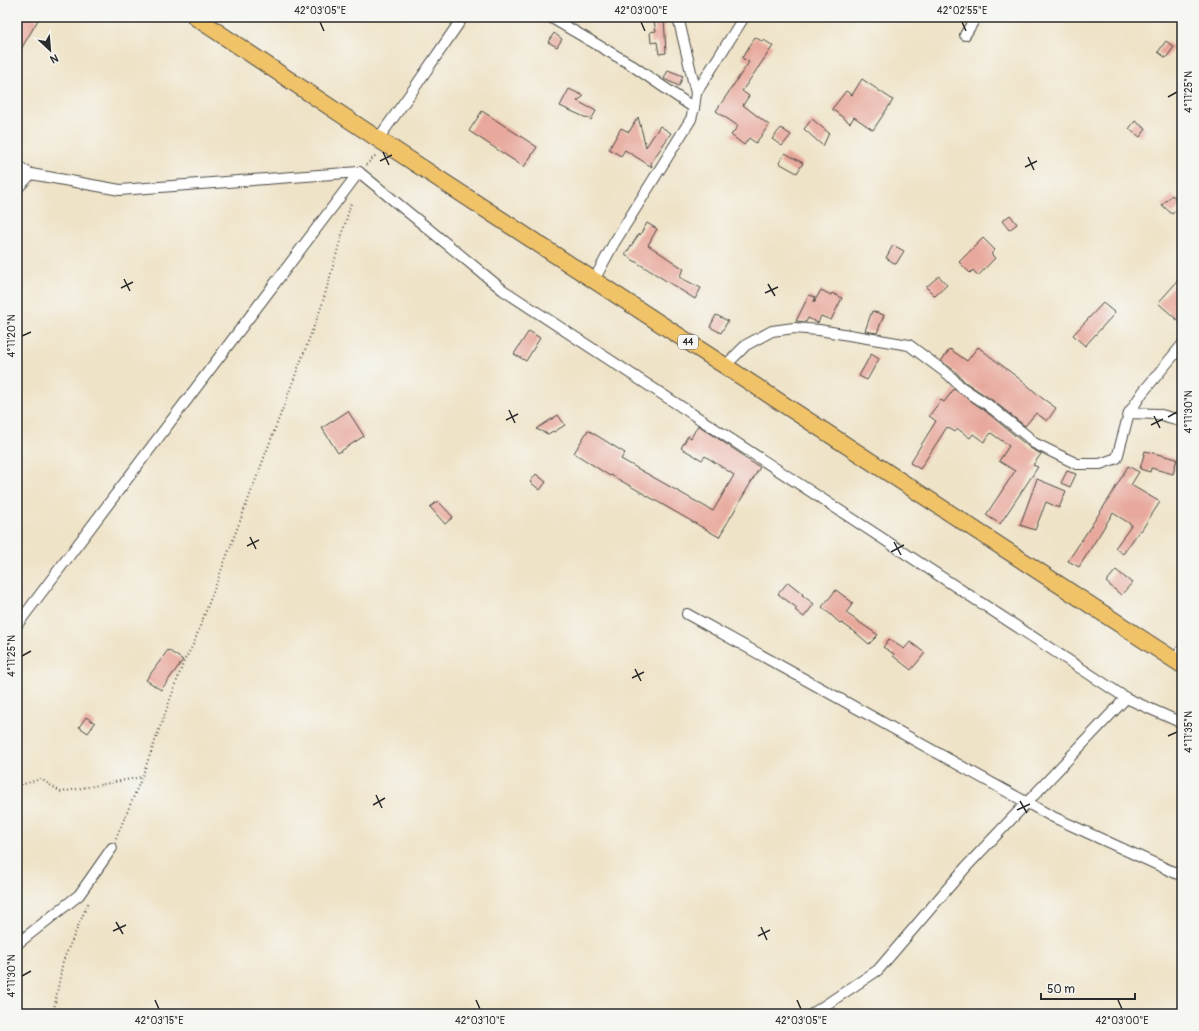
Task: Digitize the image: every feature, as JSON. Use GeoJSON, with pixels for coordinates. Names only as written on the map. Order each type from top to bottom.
{"type":"FeatureCollection","features":[{"type":"Feature","properties":{"kind":"main road","name":"44"},"geometry":{"type":"LineString","coordinates":[[195,17],[725,366],[1179,659]]}},
{"type":"Feature","properties":{"kind":"street"},"geometry":{"type":"LineString","coordinates":[[382,141],[413,90],[463,17]]}},
{"type":"Feature","properties":{"kind":"street"},"geometry":{"type":"LineString","coordinates":[[550,17],[630,64],[694,108]]}},
{"type":"Feature","properties":{"kind":"street"},"geometry":{"type":"LineString","coordinates":[[594,280],[614,244],[691,119],[696,93],[678,17]]}},
{"type":"Feature","properties":{"kind":"street"},"geometry":{"type":"LineString","coordinates":[[696,93],[744,17]]}},
{"type":"Feature","properties":{"kind":"street"},"geometry":{"type":"LineString","coordinates":[[965,35],[976,17]]}},
{"type":"Feature","properties":{"kind":"street"},"geometry":{"type":"LineString","coordinates":[[17,166],[31,174],[120,190],[359,172],[503,290],[1126,698],[1182,723]]}},
{"type":"Feature","properties":{"kind":"street"},"geometry":{"type":"LineString","coordinates":[[17,625],[359,172]]}},
{"type":"Feature","properties":{"kind":"street"},"geometry":{"type":"LineString","coordinates":[[17,189],[31,174]]}},
{"type":"Feature","properties":{"kind":"street"},"geometry":{"type":"LineString","coordinates":[[725,366],[746,345],[772,331],[794,328],[819,330],[909,345],[1034,443],[1077,464],[1100,464],[1117,458],[1129,413],[1143,392],[1182,345]]}},
{"type":"Feature","properties":{"kind":"street"},"geometry":{"type":"LineString","coordinates":[[1129,413],[1158,414],[1182,420]]}},
{"type":"Feature","properties":{"kind":"street"},"geometry":{"type":"LineString","coordinates":[[687,614],[1051,816],[1182,876]]}},
{"type":"Feature","properties":{"kind":"street"},"geometry":{"type":"LineString","coordinates":[[812,1014],[878,970],[966,867],[1126,698]]}},
{"type":"Feature","properties":{"kind":"street"},"geometry":{"type":"LineString","coordinates":[[17,944],[78,895],[112,848]]}},
{"type":"Feature","properties":{"kind":"path"},"geometry":{"type":"LineString","coordinates":[[359,172],[382,141]]}},
{"type":"Feature","properties":{"kind":"path"},"geometry":{"type":"LineString","coordinates":[[112,848],[142,777],[184,661],[193,645],[322,305],[351,202]]}},
{"type":"Feature","properties":{"kind":"path"},"geometry":{"type":"LineString","coordinates":[[17,786],[41,779],[61,792],[142,777]]}},
{"type":"Feature","properties":{"kind":"path"},"geometry":{"type":"LineString","coordinates":[[53,1014],[64,961],[91,898]]}},
{"type":"Feature","properties":{"kind":"building"},"geometry":{"type":"Polygon","coordinates":[[[19,17],[32,17],[38,20],[17,56],[17,21],[19,17]]]}},
{"type":"Feature","properties":{"kind":"building"},"geometry":{"type":"Polygon","coordinates":[[[653,17],[664,17],[666,53],[659,54],[657,42],[651,43],[650,32],[656,31],[653,17]]]}},
{"type":"Feature","properties":{"kind":"building"},"geometry":{"type":"Polygon","coordinates":[[[554,33],[562,39],[557,47],[548,42],[554,33]]]}},
{"type":"Feature","properties":{"kind":"building"},"geometry":{"type":"Polygon","coordinates":[[[755,37],[763,42],[764,40],[773,46],[742,91],[749,96],[743,105],[769,125],[756,143],[749,138],[744,145],[731,135],[738,126],[716,111],[749,62],[742,58],[755,37]]]}},
{"type":"Feature","properties":{"kind":"building"},"geometry":{"type":"Polygon","coordinates":[[[1166,41],[1174,47],[1166,58],[1158,52],[1166,41]]]}},
{"type":"Feature","properties":{"kind":"building"},"geometry":{"type":"Polygon","coordinates":[[[668,70],[683,76],[679,86],[664,79],[668,70]]]}},
{"type":"Feature","properties":{"kind":"building"},"geometry":{"type":"Polygon","coordinates":[[[862,79],[893,100],[873,130],[854,117],[850,123],[832,109],[846,91],[852,95],[862,79]]]}},
{"type":"Feature","properties":{"kind":"building"},"geometry":{"type":"Polygon","coordinates":[[[569,89],[584,96],[577,101],[596,111],[591,120],[560,106],[569,89]]]}},
{"type":"Feature","properties":{"kind":"building"},"geometry":{"type":"Polygon","coordinates":[[[482,111],[537,147],[524,167],[469,131],[482,111]]]}},
{"type":"Feature","properties":{"kind":"building"},"geometry":{"type":"Polygon","coordinates":[[[638,117],[646,147],[660,126],[671,133],[651,163],[652,167],[625,150],[621,156],[609,149],[621,128],[629,132],[638,117]]]}},
{"type":"Feature","properties":{"kind":"building"},"geometry":{"type":"Polygon","coordinates":[[[812,119],[829,133],[823,146],[804,129],[812,119]]]}},
{"type":"Feature","properties":{"kind":"building"},"geometry":{"type":"Polygon","coordinates":[[[1135,121],[1146,129],[1140,137],[1129,129],[1135,121]]]}},
{"type":"Feature","properties":{"kind":"building"},"geometry":{"type":"Polygon","coordinates":[[[781,128],[791,135],[782,146],[772,139],[781,128]]]}},
{"type":"Feature","properties":{"kind":"building"},"geometry":{"type":"Polygon","coordinates":[[[785,153],[803,163],[797,173],[779,163],[785,153]]]}},
{"type":"Feature","properties":{"kind":"building"},"geometry":{"type":"Polygon","coordinates":[[[1172,195],[1182,205],[1172,214],[1162,205],[1172,195]]]}},
{"type":"Feature","properties":{"kind":"building"},"geometry":{"type":"Polygon","coordinates":[[[1010,215],[1017,224],[1009,230],[1002,221],[1010,215]]]}},
{"type":"Feature","properties":{"kind":"building"},"geometry":{"type":"Polygon","coordinates":[[[647,223],[657,229],[648,245],[684,269],[679,277],[701,288],[695,299],[625,255],[647,223]]]}},
{"type":"Feature","properties":{"kind":"building"},"geometry":{"type":"Polygon","coordinates":[[[983,238],[995,250],[991,254],[995,258],[978,276],[973,270],[970,273],[959,262],[983,238]]]}},
{"type":"Feature","properties":{"kind":"building"},"geometry":{"type":"Polygon","coordinates":[[[893,245],[904,251],[896,264],[886,258],[893,245]]]}},
{"type":"Feature","properties":{"kind":"building"},"geometry":{"type":"Polygon","coordinates":[[[939,276],[947,285],[935,296],[926,287],[939,276]]]}},
{"type":"Feature","properties":{"kind":"building"},"geometry":{"type":"Polygon","coordinates":[[[1182,276],[1182,324],[1158,303],[1182,276]]]}},
{"type":"Feature","properties":{"kind":"building"},"geometry":{"type":"Polygon","coordinates":[[[821,290],[842,298],[831,320],[821,316],[818,323],[808,318],[806,322],[796,321],[809,295],[815,297],[814,302],[821,290]]]}},
{"type":"Feature","properties":{"kind":"building"},"geometry":{"type":"Polygon","coordinates":[[[1103,303],[1115,313],[1085,346],[1073,335],[1103,303]]]}},
{"type":"Feature","properties":{"kind":"building"},"geometry":{"type":"Polygon","coordinates":[[[872,311],[884,315],[877,333],[865,331],[872,311]]]}},
{"type":"Feature","properties":{"kind":"building"},"geometry":{"type":"Polygon","coordinates":[[[716,315],[728,321],[721,333],[710,327],[716,315]]]}},
{"type":"Feature","properties":{"kind":"building"},"geometry":{"type":"Polygon","coordinates":[[[529,331],[540,338],[526,361],[514,354],[529,331]]]}},
{"type":"Feature","properties":{"kind":"building"},"geometry":{"type":"Polygon","coordinates":[[[978,347],[1056,408],[1047,421],[1036,413],[1025,426],[992,400],[965,382],[954,370],[941,361],[950,349],[967,361],[978,347]]]}},
{"type":"Feature","properties":{"kind":"building"},"geometry":{"type":"Polygon","coordinates":[[[871,354],[879,359],[867,380],[859,376],[871,354]]]}},
{"type":"Feature","properties":{"kind":"building"},"geometry":{"type":"Polygon","coordinates":[[[954,389],[984,410],[1030,448],[1041,454],[1033,465],[1038,467],[1000,524],[986,515],[1015,471],[999,461],[1009,446],[991,433],[984,442],[973,434],[970,438],[958,429],[955,432],[947,427],[920,469],[910,463],[936,421],[929,416],[941,400],[944,402],[954,389]]]}},
{"type":"Feature","properties":{"kind":"building"},"geometry":{"type":"Polygon","coordinates":[[[348,411],[364,436],[338,453],[322,428],[348,411]]]}},
{"type":"Feature","properties":{"kind":"building"},"geometry":{"type":"Polygon","coordinates":[[[558,415],[565,425],[548,434],[536,429],[558,415]]]}},
{"type":"Feature","properties":{"kind":"building"},"geometry":{"type":"Polygon","coordinates":[[[698,425],[744,456],[743,457],[760,467],[719,537],[611,475],[610,476],[574,453],[588,430],[625,453],[621,459],[713,511],[734,475],[705,456],[702,460],[681,448],[688,436],[691,438],[698,425]]]}},
{"type":"Feature","properties":{"kind":"building"},"geometry":{"type":"Polygon","coordinates":[[[1145,451],[1177,459],[1173,474],[1151,468],[1150,472],[1140,469],[1145,451]]]}},
{"type":"Feature","properties":{"kind":"building"},"geometry":{"type":"Polygon","coordinates":[[[1128,466],[1139,472],[1131,485],[1160,502],[1141,531],[1140,530],[1123,554],[1115,548],[1132,525],[1113,513],[1079,567],[1068,561],[1110,497],[1128,466]]]}},
{"type":"Feature","properties":{"kind":"building"},"geometry":{"type":"Polygon","coordinates":[[[1067,471],[1076,474],[1070,487],[1061,483],[1067,471]]]}},
{"type":"Feature","properties":{"kind":"building"},"geometry":{"type":"Polygon","coordinates":[[[536,474],[546,482],[540,490],[530,482],[536,474]]]}},
{"type":"Feature","properties":{"kind":"building"},"geometry":{"type":"Polygon","coordinates":[[[1037,479],[1066,491],[1059,508],[1046,502],[1035,530],[1020,525],[1037,479]]]}},
{"type":"Feature","properties":{"kind":"building"},"geometry":{"type":"Polygon","coordinates":[[[438,501],[453,517],[445,524],[430,507],[438,501]]]}},
{"type":"Feature","properties":{"kind":"building"},"geometry":{"type":"Polygon","coordinates":[[[1116,570],[1132,583],[1121,595],[1106,582],[1116,570]]]}},
{"type":"Feature","properties":{"kind":"building"},"geometry":{"type":"Polygon","coordinates":[[[788,582],[814,604],[804,617],[795,610],[797,608],[778,594],[788,582]]]}},
{"type":"Feature","properties":{"kind":"building"},"geometry":{"type":"Polygon","coordinates":[[[836,590],[853,603],[846,613],[878,635],[869,644],[855,632],[842,623],[841,624],[822,607],[836,590]]]}},
{"type":"Feature","properties":{"kind":"building"},"geometry":{"type":"Polygon","coordinates":[[[889,639],[904,649],[910,642],[925,653],[911,670],[893,656],[894,654],[883,647],[889,639]]]}},
{"type":"Feature","properties":{"kind":"building"},"geometry":{"type":"Polygon","coordinates":[[[168,650],[183,660],[161,690],[146,680],[168,650]]]}},
{"type":"Feature","properties":{"kind":"building"},"geometry":{"type":"Polygon","coordinates":[[[86,717],[95,723],[88,733],[79,727],[86,717]]]}}]}
